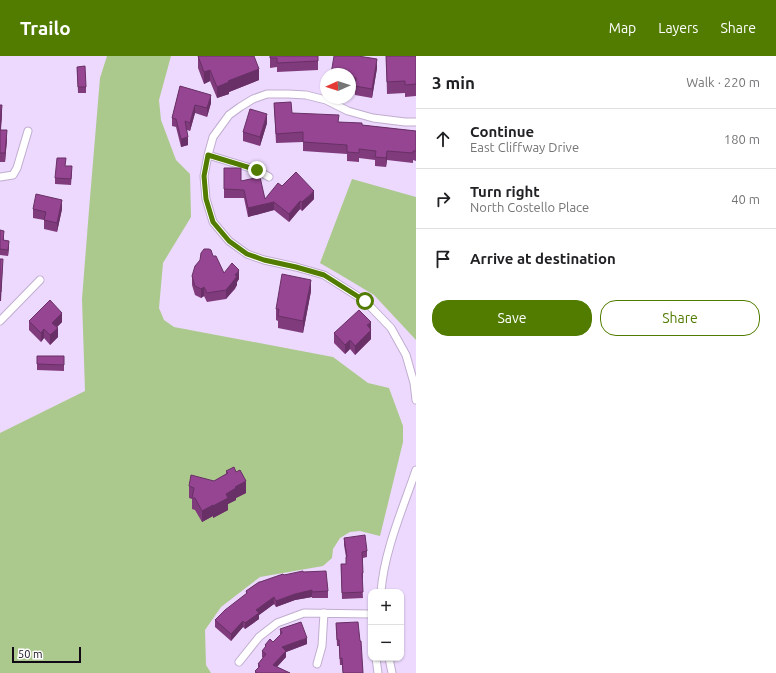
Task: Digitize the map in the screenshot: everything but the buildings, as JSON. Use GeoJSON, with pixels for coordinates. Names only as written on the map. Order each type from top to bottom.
{"type":"FeatureCollection","features":[{"type":"Feature","properties":{"kind":"street"},"geometry":{"type":"LineString","coordinates":[[416,122],[373,118],[348,111],[326,100],[306,95],[268,94],[253,99],[229,116],[213,137],[204,176],[206,199],[213,222],[229,241],[247,254],[264,260],[324,275],[365,301],[391,328],[406,355],[414,383],[416,400]]}},
{"type":"Feature","properties":{"kind":"street"},"geometry":{"type":"LineString","coordinates":[[0,177],[13,175],[17,168],[28,131]]}},
{"type":"Feature","properties":{"kind":"street"},"geometry":{"type":"LineString","coordinates":[[208,155],[257,170],[269,177]]}},
{"type":"Feature","properties":{"kind":"street"},"geometry":{"type":"LineString","coordinates":[[0,321],[40,280]]}},
{"type":"Feature","properties":{"kind":"street"},"geometry":{"type":"LineString","coordinates":[[381,589],[382,579],[391,542],[416,470]]}},
{"type":"Feature","properties":{"kind":"street"},"geometry":{"type":"LineString","coordinates":[[317,664],[322,646],[324,613]]}},
{"type":"Feature","properties":{"kind":"street"},"geometry":{"type":"LineString","coordinates":[[239,662],[259,637],[277,623],[304,614],[368,614]]}},
{"type":"Feature","properties":{"kind":"street"},"geometry":{"type":"LineString","coordinates":[[376,661],[378,673]]}},
{"type":"Feature","properties":{"kind":"street"},"geometry":{"type":"LineString","coordinates":[[390,661],[392,673]]}},
{"type":"Feature","properties":{"kind":"green space"},"geometry":{"type":"Polygon","coordinates":[[[107,56],[171,56],[159,100],[161,120],[176,160],[190,174],[191,217],[163,263],[159,308],[164,320],[174,327],[333,357],[368,383],[389,388],[403,426],[403,442],[380,536],[360,531],[350,532],[340,538],[333,549],[332,558],[323,566],[260,577],[221,607],[205,630],[206,665],[211,673],[0,673],[0,433],[85,391],[82,299],[100,78],[107,56]]]}},
{"type":"Feature","properties":{"kind":"green space"},"geometry":{"type":"Polygon","coordinates":[[[352,179],[416,197],[416,340],[374,295],[320,263],[352,179]]]}},
{"type":"Feature","properties":{"kind":"route"},"geometry":{"type":"LineString","coordinates":[[257,170],[208,155],[204,176],[206,199],[213,222],[229,241],[247,254],[264,260],[324,275],[365,301]]}}]}
